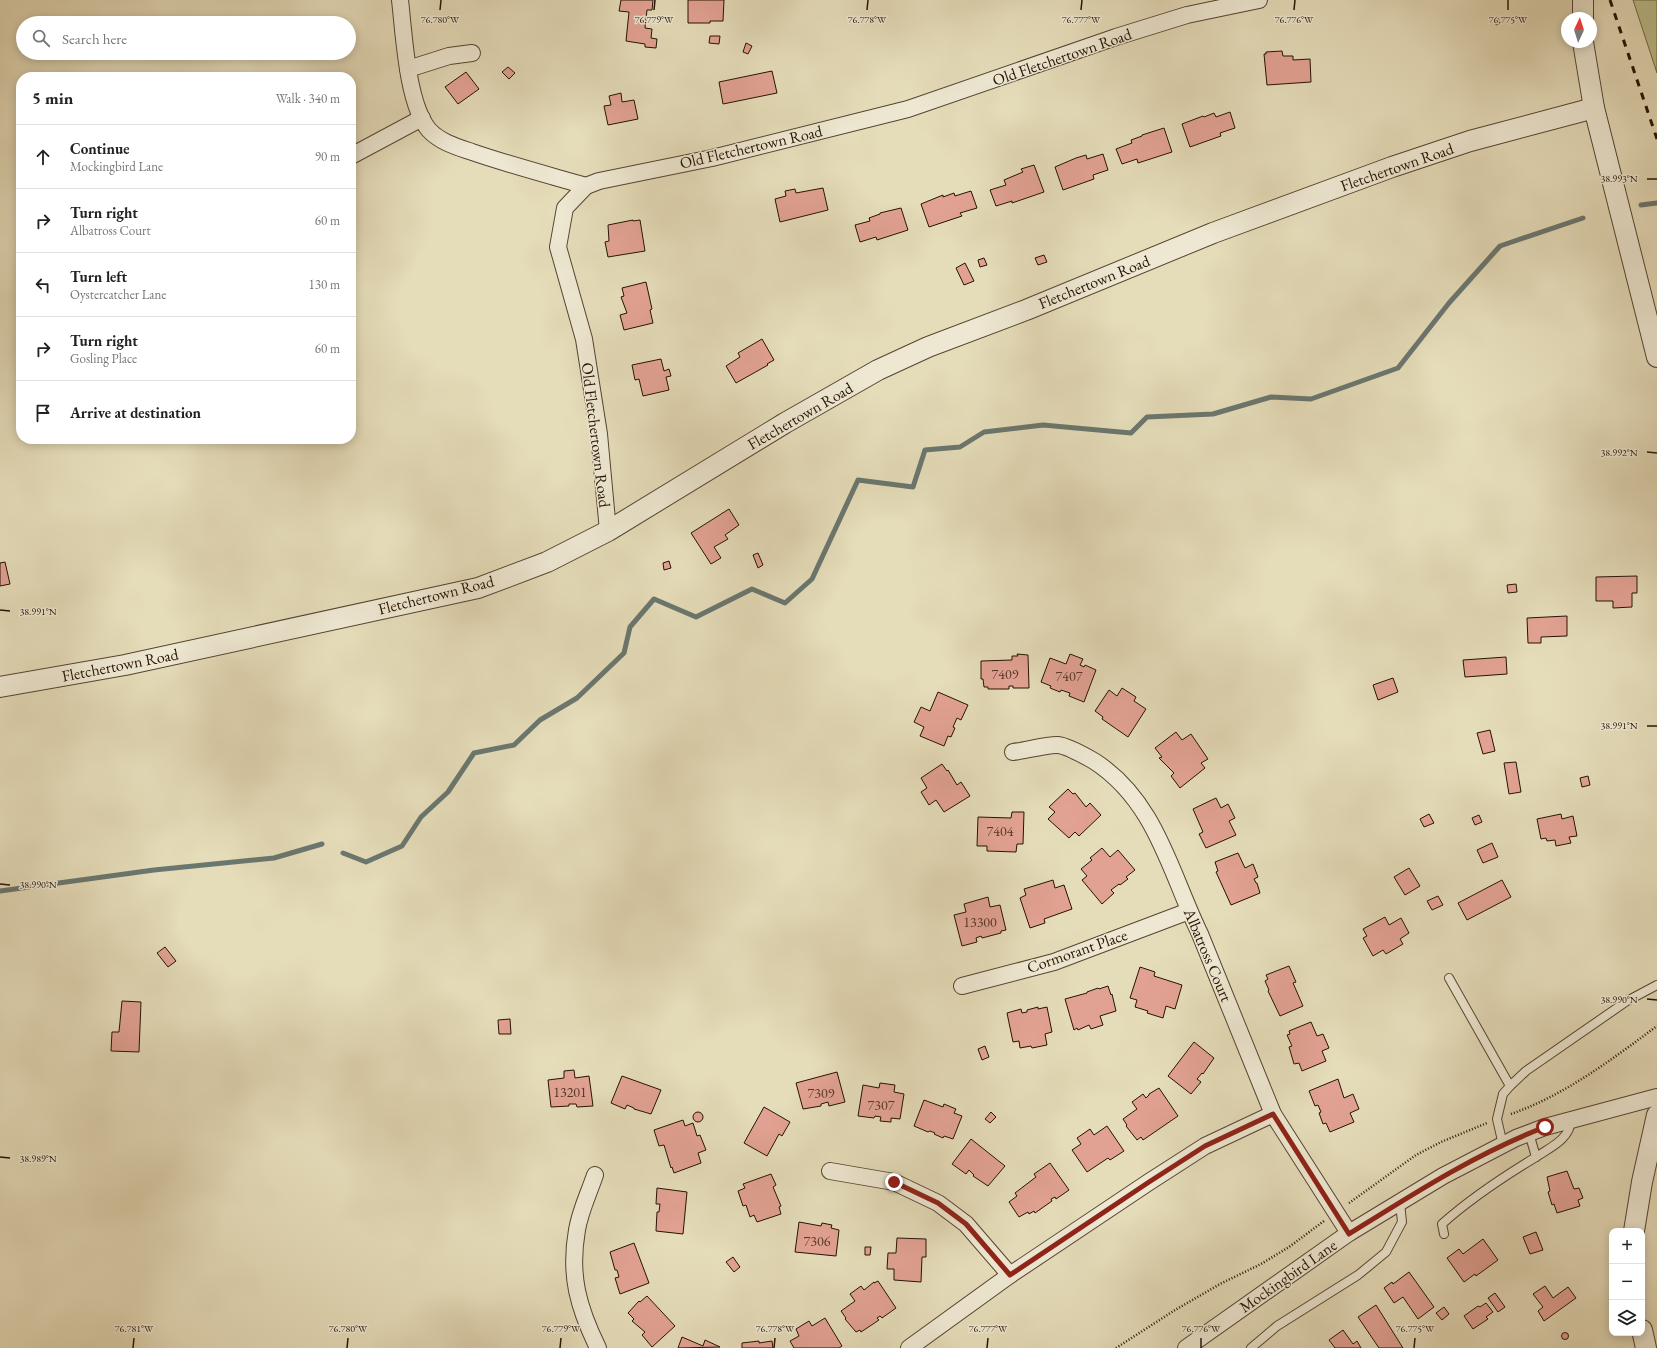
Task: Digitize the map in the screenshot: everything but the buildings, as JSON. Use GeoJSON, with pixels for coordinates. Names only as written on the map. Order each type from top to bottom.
{"type":"FeatureCollection","features":[{"type":"Feature","properties":{"kind":"street"},"geometry":{"type":"LineString","coordinates":[[400,0],[408,69],[415,101],[422,118],[430,130],[446,142],[493,159],[586,186]]}},
{"type":"Feature","properties":{"kind":"street","name":"Old Fletchertown Road"},"geometry":{"type":"LineString","coordinates":[[608,532],[599,434],[584,339],[558,247],[565,208],[586,186],[600,181],[712,158],[908,109],[1187,15],[1259,0]]}},
{"type":"Feature","properties":{"kind":"street"},"geometry":{"type":"LineString","coordinates":[[1582,0],[1583,12]]}},
{"type":"Feature","properties":{"kind":"street"},"geometry":{"type":"LineString","coordinates":[[1584,48],[1594,108],[1657,357]]}},
{"type":"Feature","properties":{"kind":"street"},"geometry":{"type":"LineString","coordinates":[[408,69],[449,56],[472,53]]}},
{"type":"Feature","properties":{"kind":"street","name":"Fletchertown Road"},"geometry":{"type":"LineString","coordinates":[[0,687],[125,665],[478,588],[547,562],[608,532],[798,416],[878,370],[928,347],[1026,310],[1213,233],[1392,167],[1470,141],[1594,108]]}},
{"type":"Feature","properties":{"kind":"street"},"geometry":{"type":"LineString","coordinates":[[356,153],[422,118]]}},
{"type":"Feature","properties":{"kind":"street","name":"Albatross Court"},"geometry":{"type":"LineString","coordinates":[[1013,752],[1058,744],[1085,755],[1110,771],[1126,787],[1145,812],[1172,866],[1189,911],[1200,934],[1273,1114],[1349,1234]]}},
{"type":"Feature","properties":{"kind":"street","name":"Cormorant Place"},"geometry":{"type":"LineString","coordinates":[[962,986],[1054,962],[1189,911]]}},
{"type":"Feature","properties":{"kind":"street","name":"Mockingbird Lane"},"geometry":{"type":"LineString","coordinates":[[1186,1348],[1349,1234],[1443,1176],[1503,1145],[1545,1127],[1657,1097]]}},
{"type":"Feature","properties":{"kind":"street"},"geometry":{"type":"LineString","coordinates":[[909,1348],[1010,1275],[1205,1146],[1273,1114]]}},
{"type":"Feature","properties":{"kind":"street"},"geometry":{"type":"LineString","coordinates":[[1634,1228],[1642,1182],[1657,1115]]}},
{"type":"Feature","properties":{"kind":"street"},"geometry":{"type":"LineString","coordinates":[[830,1172],[894,1182],[938,1203],[966,1224],[1010,1275]]}},
{"type":"Feature","properties":{"kind":"street"},"geometry":{"type":"LineString","coordinates":[[595,1175],[577,1229],[574,1258],[574,1280],[579,1305],[598,1348]]}},
{"type":"Feature","properties":{"kind":"street"},"geometry":{"type":"LineString","coordinates":[[1643,1336],[1646,1348]]}},
{"type":"Feature","properties":{"kind":"lane"},"geometry":{"type":"LineString","coordinates":[[1449,978],[1510,1086]]}},
{"type":"Feature","properties":{"kind":"lane"},"geometry":{"type":"LineString","coordinates":[[1503,1145],[1497,1119],[1503,1094],[1510,1086],[1526,1071],[1627,1001],[1657,985]]}},
{"type":"Feature","properties":{"kind":"lane"},"geometry":{"type":"LineString","coordinates":[[1444,1234],[1442,1224],[1460,1208],[1566,1136],[1571,1127],[1571,1120]]}},
{"type":"Feature","properties":{"kind":"lane"},"geometry":{"type":"LineString","coordinates":[[1529,1133],[1536,1156]]}},
{"type":"Feature","properties":{"kind":"lane"},"geometry":{"type":"LineString","coordinates":[[1251,1348],[1276,1326],[1358,1275],[1386,1252],[1402,1222],[1400,1202]]}},
{"type":"Feature","properties":{"kind":"path"},"geometry":{"type":"LineString","coordinates":[[1116,1348],[1175,1310],[1220,1284],[1261,1264],[1289,1247],[1416,1155],[1441,1142],[1548,1099],[1573,1084],[1657,1026]]}},
{"type":"Feature","properties":{"kind":"green space"},"geometry":{"type":"Polygon","coordinates":[[[1633,0],[1657,0],[1657,73],[1633,0]]]}},
{"type":"Feature","properties":{"kind":"waterway"},"geometry":{"type":"LineString","coordinates":[[1641,205],[1657,203]]}},
{"type":"Feature","properties":{"kind":"waterway"},"geometry":{"type":"LineString","coordinates":[[343,853],[366,862],[402,846],[421,817],[448,792],[474,753],[514,745],[540,720],[577,698],[624,653],[630,627],[654,599],[696,617],[752,589],[785,603],[812,579],[858,480],[913,487],[925,450],[960,447],[984,432],[1043,425],[1131,433],[1147,417],[1213,414],[1271,397],[1311,399],[1398,368],[1449,303],[1500,246],[1583,218]]}},
{"type":"Feature","properties":{"kind":"waterway"},"geometry":{"type":"LineString","coordinates":[[0,891],[154,870],[274,858],[322,844]]}},
{"type":"Feature","properties":{"kind":"railway"},"geometry":{"type":"LineString","coordinates":[[1610,0],[1657,139]]}},
{"type":"Feature","properties":{"kind":"route"},"geometry":{"type":"LineString","coordinates":[[894,1182],[938,1203],[966,1224],[1010,1275],[1205,1146],[1273,1114],[1349,1234],[1443,1176],[1516,1138],[1545,1127]]}}]}
